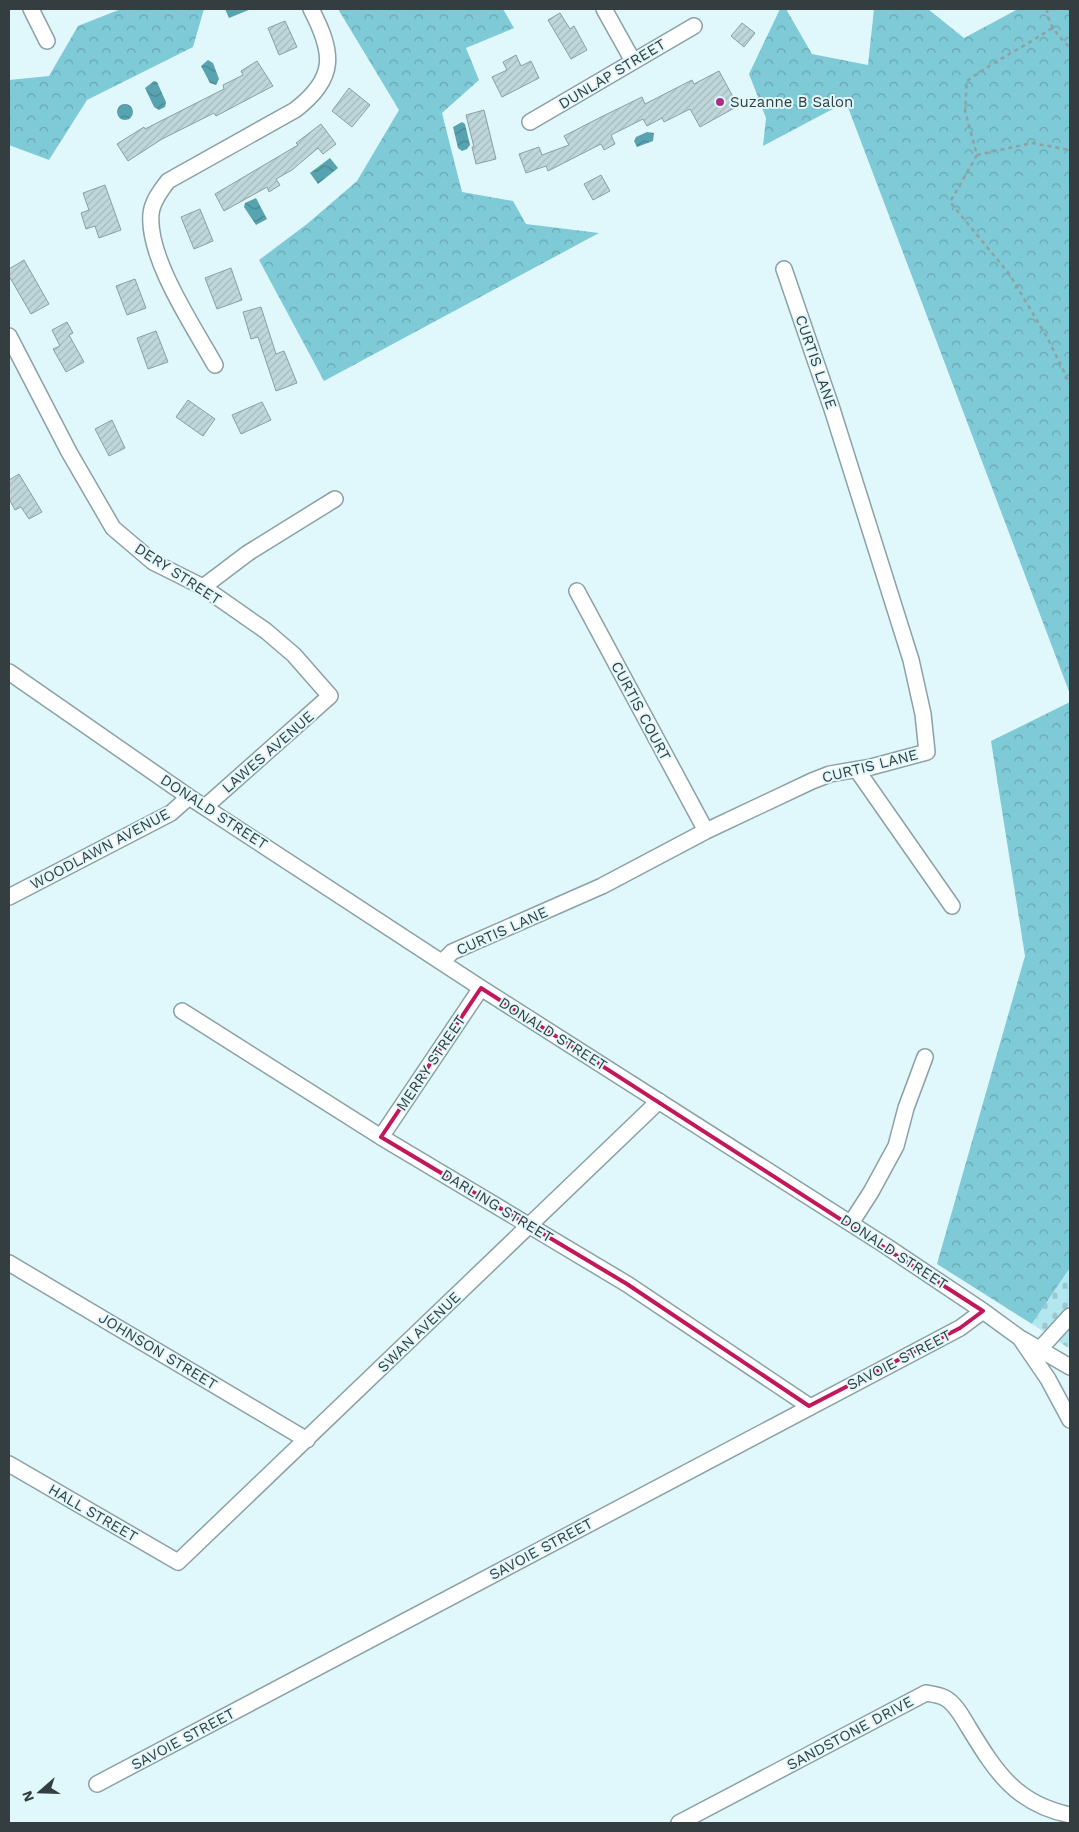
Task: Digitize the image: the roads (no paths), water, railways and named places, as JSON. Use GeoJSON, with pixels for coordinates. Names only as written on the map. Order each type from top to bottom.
{"type":"FeatureCollection","features":[{"type":"Feature","properties":{"kind":"street"},"geometry":{"type":"LineString","coordinates":[[31,9],[47,41]]}},
{"type":"Feature","properties":{"kind":"street"},"geometry":{"type":"LineString","coordinates":[[215,365],[168,279],[154,246],[150,214],[156,197],[168,181],[295,110],[312,97],[325,78],[329,57],[324,33],[311,9]]}},
{"type":"Feature","properties":{"kind":"street"},"geometry":{"type":"LineString","coordinates":[[604,9],[633,61]]}},
{"type":"Feature","properties":{"kind":"street","name":"DUNLAP STREET"},"geometry":{"type":"LineString","coordinates":[[530,122],[694,26]]}},
{"type":"Feature","properties":{"kind":"street","name":"CURTIS LANE"},"geometry":{"type":"LineString","coordinates":[[442,962],[452,952],[602,886],[706,831],[812,781],[830,774],[857,770],[927,752],[923,714],[911,660],[888,583],[858,497],[832,409],[784,269]]}},
{"type":"Feature","properties":{"kind":"street","name":"DERY STREET"},"geometry":{"type":"LineString","coordinates":[[9,336],[69,452],[113,528],[154,562],[203,587],[266,631],[294,655],[330,696]]}},
{"type":"Feature","properties":{"kind":"street"},"geometry":{"type":"LineString","coordinates":[[203,587],[248,553],[335,499]]}},
{"type":"Feature","properties":{"kind":"street","name":"CURTIS COURT"},"geometry":{"type":"LineString","coordinates":[[577,591],[706,831]]}},
{"type":"Feature","properties":{"kind":"street","name":"DONALD STREET"},"geometry":{"type":"LineString","coordinates":[[9,672],[189,797],[481,988],[850,1223],[983,1311],[1020,1338],[1048,1379],[1070,1420]]}},
{"type":"Feature","properties":{"kind":"street","name":"LAWES AVENUE"},"geometry":{"type":"LineString","coordinates":[[205,807],[330,696]]}},
{"type":"Feature","properties":{"kind":"street"},"geometry":{"type":"LineString","coordinates":[[857,770],[952,906]]}},
{"type":"Feature","properties":{"kind":"street","name":"WOODLAWN AVENUE"},"geometry":{"type":"LineString","coordinates":[[9,897],[170,813],[189,797]]}},
{"type":"Feature","properties":{"kind":"street","name":"MERRY STREET"},"geometry":{"type":"LineString","coordinates":[[381,1137],[481,988]]}},
{"type":"Feature","properties":{"kind":"street","name":"DARLING STREET"},"geometry":{"type":"LineString","coordinates":[[182,1011],[381,1137],[627,1284],[809,1406]]}},
{"type":"Feature","properties":{"kind":"street"},"geometry":{"type":"LineString","coordinates":[[850,1223],[871,1192],[896,1146],[906,1108],[926,1057]]}},
{"type":"Feature","properties":{"kind":"street","name":"SWAN AVENUE"},"geometry":{"type":"LineString","coordinates":[[178,1562],[659,1101]]}},
{"type":"Feature","properties":{"kind":"street","name":"JOHNSON STREET"},"geometry":{"type":"LineString","coordinates":[[9,1263],[307,1440]]}},
{"type":"Feature","properties":{"kind":"street","name":"SAVOIE STREET"},"geometry":{"type":"LineString","coordinates":[[97,1784],[809,1406],[960,1328],[983,1311]]}},
{"type":"Feature","properties":{"kind":"street"},"geometry":{"type":"LineString","coordinates":[[1040,1349],[1070,1316]]}},
{"type":"Feature","properties":{"kind":"street"},"geometry":{"type":"LineString","coordinates":[[1020,1338],[1070,1367]]}},
{"type":"Feature","properties":{"kind":"street","name":"HALL STREET"},"geometry":{"type":"LineString","coordinates":[[9,1464],[178,1562]]}},
{"type":"Feature","properties":{"kind":"street","name":"SANDSTONE DRIVE"},"geometry":{"type":"LineString","coordinates":[[680,1823],[926,1693],[946,1698],[958,1710],[997,1771],[1023,1797],[1055,1812],[1070,1815]]}},
{"type":"Feature","properties":{"kind":"water"},"geometry":{"type":"Polygon","coordinates":[[[225,9],[251,9],[229,18],[225,9]]]}},
{"type":"Feature","properties":{"kind":"water"},"geometry":{"type":"Polygon","coordinates":[[[208,60],[213,63],[219,79],[216,85],[210,83],[201,66],[208,60]]]}},
{"type":"Feature","properties":{"kind":"water"},"geometry":{"type":"Polygon","coordinates":[[[154,81],[157,82],[166,102],[165,107],[159,110],[154,107],[145,88],[154,81]]]}},
{"type":"Feature","properties":{"kind":"water"},"geometry":{"type":"Polygon","coordinates":[[[122,104],[128,104],[133,109],[131,118],[122,120],[117,115],[117,109],[122,104]]]}},
{"type":"Feature","properties":{"kind":"water"},"geometry":{"type":"Polygon","coordinates":[[[462,122],[465,124],[470,145],[462,151],[458,148],[453,127],[462,122]]]}},
{"type":"Feature","properties":{"kind":"water"},"geometry":{"type":"Polygon","coordinates":[[[647,132],[654,133],[653,141],[637,147],[634,141],[636,137],[647,132]]]}},
{"type":"Feature","properties":{"kind":"water"},"geometry":{"type":"Polygon","coordinates":[[[330,158],[338,168],[318,184],[310,173],[330,158]]]}},
{"type":"Feature","properties":{"kind":"water"},"geometry":{"type":"Polygon","coordinates":[[[256,198],[267,219],[256,225],[244,207],[245,203],[256,198]]]}},
{"type":"Feature","properties":{"kind":"place","name":"Suzanne B Salon"},"geometry":{"type":"Point","coordinates":[720,102]}}]}
